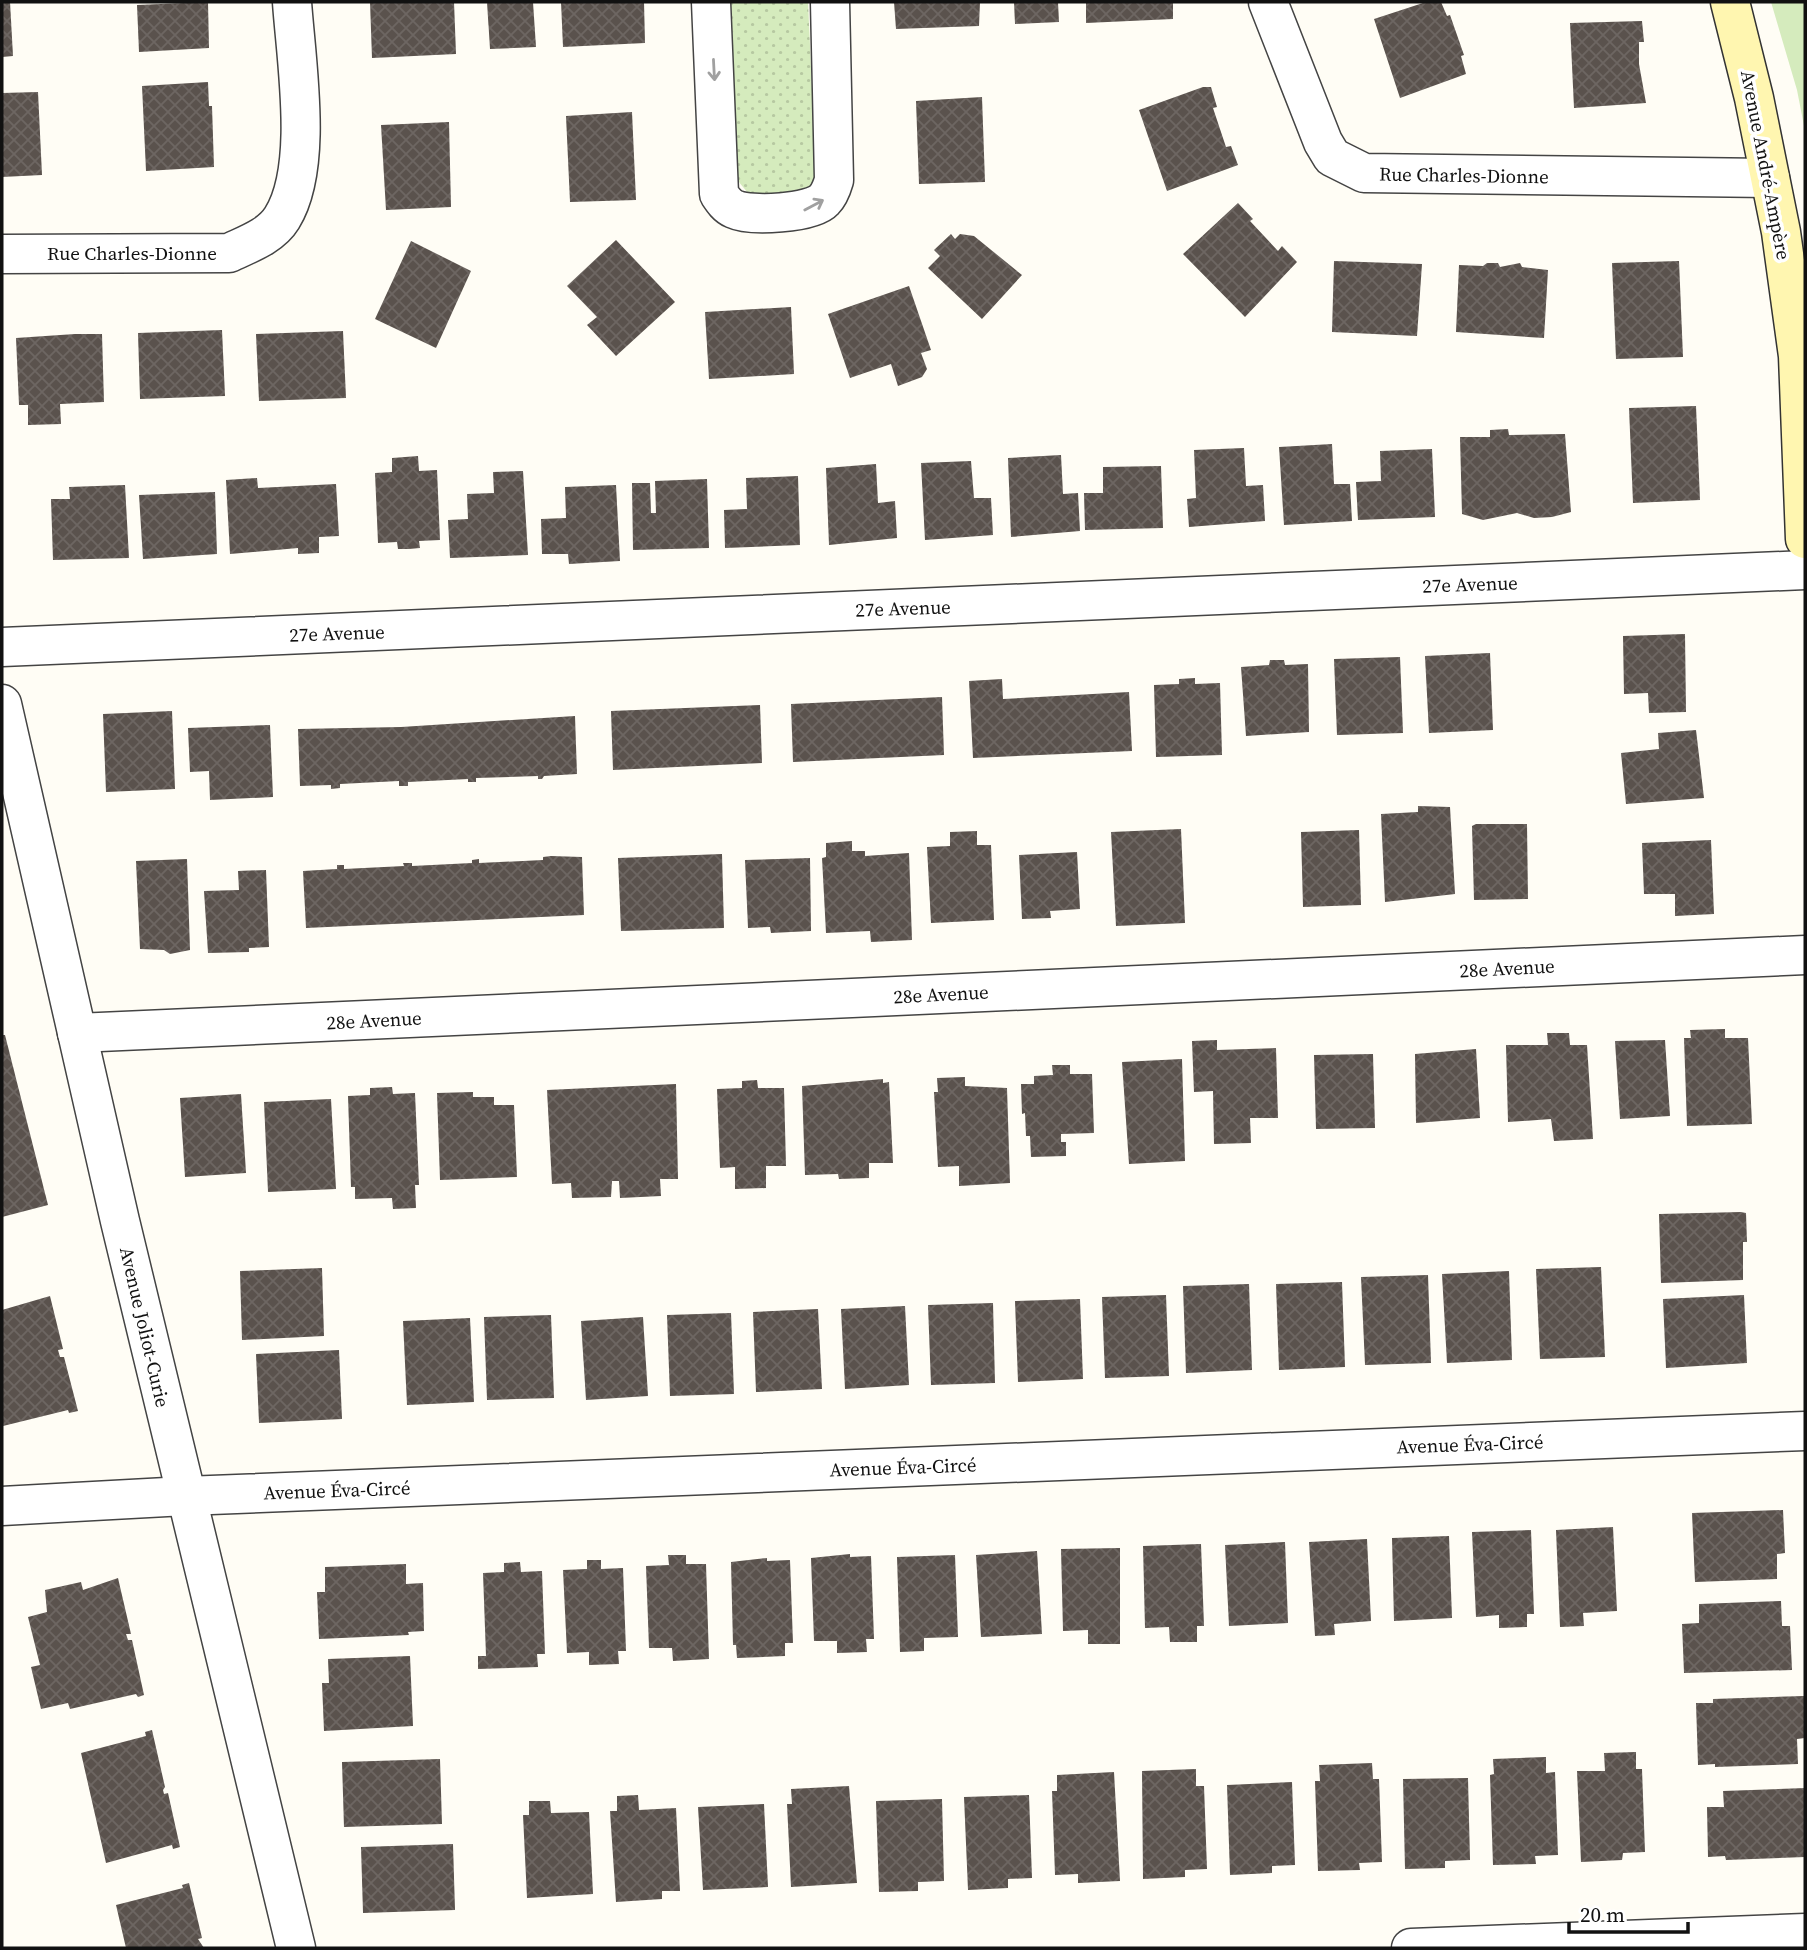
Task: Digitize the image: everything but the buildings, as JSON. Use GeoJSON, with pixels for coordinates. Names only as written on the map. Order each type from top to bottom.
{"type":"FeatureCollection","features":[{"type":"Feature","properties":{"kind":"street","name":"Rue Charles-Dionne"},"geometry":{"type":"LineString","coordinates":[[2,254],[229,253],[261,239],[282,219],[301,167],[292,2]]}},
{"type":"Feature","properties":{"kind":"street"},"geometry":{"type":"LineString","coordinates":[[711,2],[719,194],[735,210],[748,212],[804,211],[824,201],[830,192],[834,180],[830,2]]}},
{"type":"Feature","properties":{"kind":"street","name":"Rue Charles-Dionne"},"geometry":{"type":"LineString","coordinates":[[1268,2],[1323,142],[1332,157],[1364,173],[1770,178]]}},
{"type":"Feature","properties":{"kind":"street","name":"Avenue André-Ampère"},"geometry":{"type":"LineString","coordinates":[[1730,2],[1749,73],[1781,232],[1798,356],[1805,539]]}},
{"type":"Feature","properties":{"kind":"street","name":"27e Avenue"},"geometry":{"type":"LineString","coordinates":[[2,647],[1805,570]]}},
{"type":"Feature","properties":{"kind":"street","name":"Avenue Joliot-Curie"},"geometry":{"type":"LineString","coordinates":[[2,704],[185,1496],[296,1948]]}},
{"type":"Feature","properties":{"kind":"street","name":"28e Avenue"},"geometry":{"type":"LineString","coordinates":[[76,1033],[1805,954]]}},
{"type":"Feature","properties":{"kind":"street","name":"Avenue Éva-Circé"},"geometry":{"type":"LineString","coordinates":[[2,1506],[185,1496],[1805,1431]]}},
{"type":"Feature","properties":{"kind":"street"},"geometry":{"type":"LineString","coordinates":[[1410,1948],[1805,1933]]}},
{"type":"Feature","properties":{"kind":"green space"},"geometry":{"type":"Polygon","coordinates":[[[731,2],[808,2],[816,177],[809,191],[754,195],[748,193],[738,181],[731,2]]]}},
{"type":"Feature","properties":{"kind":"green space"},"geometry":{"type":"Polygon","coordinates":[[[1771,2],[1805,2],[1805,131],[1797,90],[1771,2]]]}}]}
